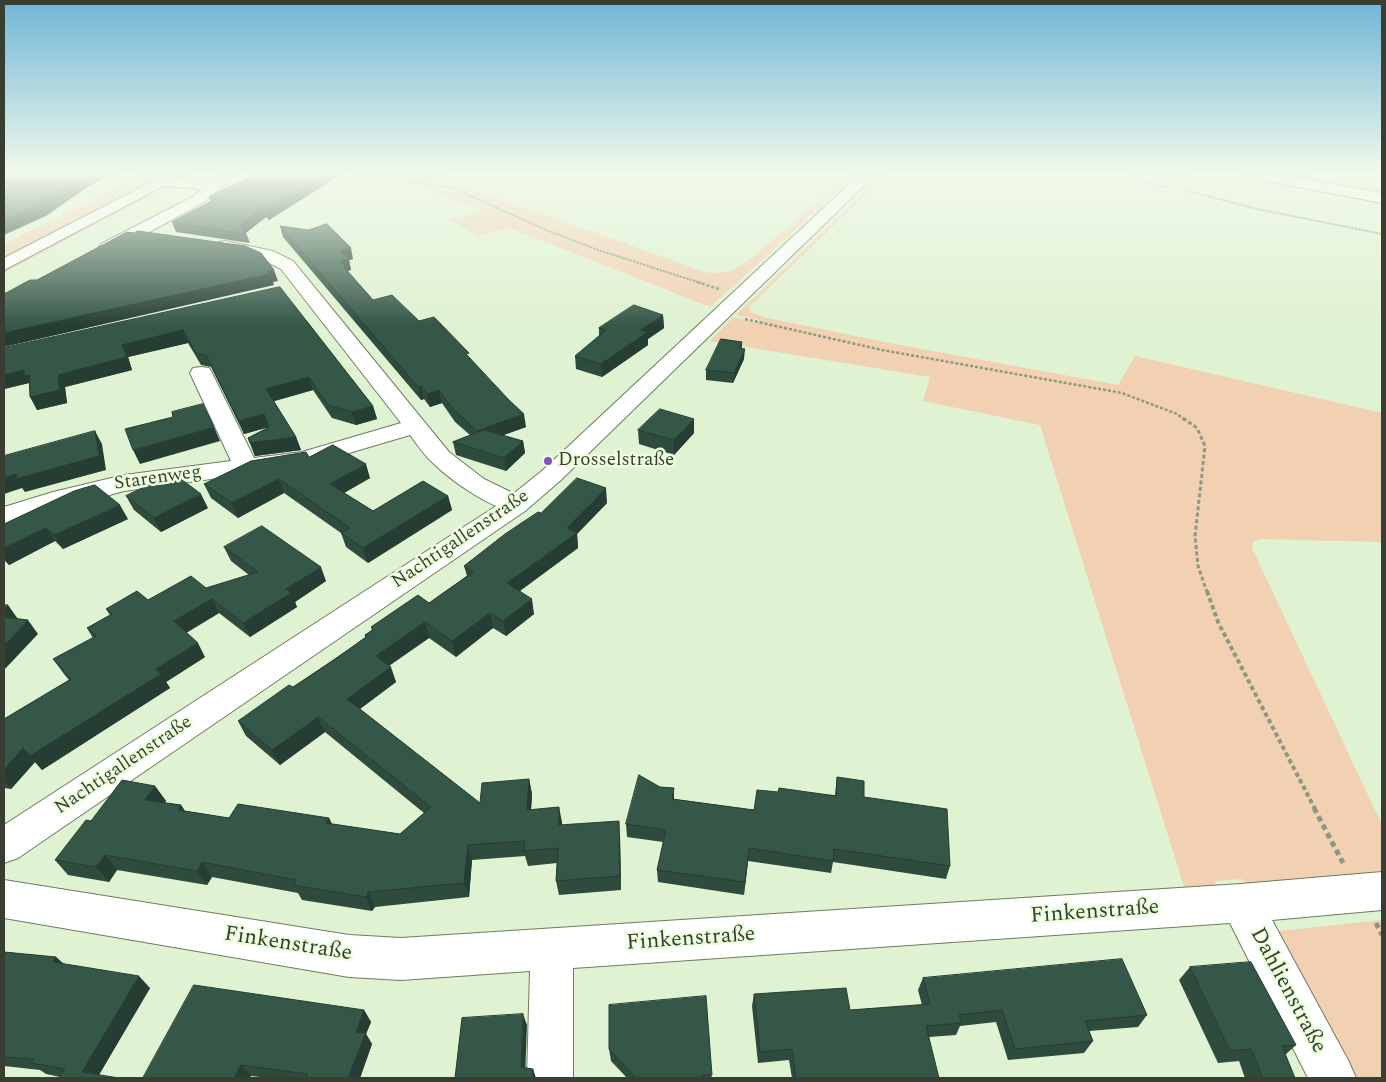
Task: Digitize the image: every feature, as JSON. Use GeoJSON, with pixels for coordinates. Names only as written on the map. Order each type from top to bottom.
{"type":"FeatureCollection","features":[{"type":"Feature","properties":{"kind":"street"},"geometry":{"type":"LineString","coordinates":[[4,265],[82,224]]}},
{"type":"Feature","properties":{"kind":"street"},"geometry":{"type":"LineString","coordinates":[[92,256],[150,224]]}},
{"type":"Feature","properties":{"kind":"street","name":"Nachtigallenstraße"},"geometry":{"type":"LineString","coordinates":[[4,846],[516,505],[552,475],[815,224]]}},
{"type":"Feature","properties":{"kind":"street"},"geometry":{"type":"LineString","coordinates":[[132,234],[161,238]]}},
{"type":"Feature","properties":{"kind":"street"},"geometry":{"type":"LineString","coordinates":[[209,244],[255,251],[278,259],[287,265],[295,288],[450,466],[488,492],[516,505]]}},
{"type":"Feature","properties":{"kind":"street"},"geometry":{"type":"LineString","coordinates":[[201,373],[246,467]]}},
{"type":"Feature","properties":{"kind":"street","name":"Starenweg"},"geometry":{"type":"LineString","coordinates":[[7,518],[107,487],[318,456],[415,426]]}},
{"type":"Feature","properties":{"kind":"street","name":"Finkenstraße"},"geometry":{"type":"LineString","coordinates":[[4,899],[376,958],[453,957],[1241,903],[1371,892]]}},
{"type":"Feature","properties":{"kind":"street","name":"Dahlienstraße"},"geometry":{"type":"LineString","coordinates":[[1241,903],[1333,1078]]}},
{"type":"Feature","properties":{"kind":"street"},"geometry":{"type":"LineString","coordinates":[[550,1078],[552,950]]}},
{"type":"Feature","properties":{"kind":"path"},"geometry":{"type":"LineString","coordinates":[[534,224],[730,304],[793,332],[882,350],[1122,392],[1177,414],[1197,428],[1205,446],[1195,536],[1198,566],[1218,622],[1371,892]]}},
{"type":"Feature","properties":{"kind":"path"},"geometry":{"type":"LineString","coordinates":[[1335,224],[1382,234]]}},
{"type":"Feature","properties":{"kind":"shaded area"},"geometry":{"type":"Polygon","coordinates":[[[43,224],[74,224],[18,254],[4,256],[4,244],[43,224]]]}},
{"type":"Feature","properties":{"kind":"shaded area"},"geometry":{"type":"Polygon","coordinates":[[[90,224],[96,224],[4,273],[4,269],[90,224]]]}},
{"type":"Feature","properties":{"kind":"shaded area"},"geometry":{"type":"Polygon","coordinates":[[[458,224],[572,224],[705,272],[717,273],[733,269],[748,261],[791,224],[801,224],[710,307],[510,228],[478,236],[458,224]]]}},
{"type":"Feature","properties":{"kind":"shaded area"},"geometry":{"type":"Polygon","coordinates":[[[830,224],[835,224],[749,307],[751,312],[763,317],[889,343],[1118,385],[1135,356],[1382,413],[1382,542],[1260,539],[1253,542],[1252,548],[1382,825],[1382,876],[1246,886],[1242,879],[1214,881],[1217,888],[1185,890],[1040,425],[923,401],[930,377],[710,341],[733,317],[757,323],[759,320],[736,315],[830,224]]]}},
{"type":"Feature","properties":{"kind":"shaded area"},"geometry":{"type":"Polygon","coordinates":[[[1382,920],[1382,1078],[1353,1078],[1270,932],[1382,920]]]}},
{"type":"Feature","properties":{"kind":"building"},"geometry":{"type":"Polygon","coordinates":[[[187,224],[241,224],[246,234],[187,224]]]}},
{"type":"Feature","properties":{"kind":"building"},"geometry":{"type":"Polygon","coordinates":[[[327,224],[351,248],[340,250],[348,259],[340,261],[373,300],[392,295],[419,321],[434,317],[469,353],[466,354],[524,414],[477,431],[453,409],[439,390],[427,394],[421,386],[418,387],[280,226],[308,230],[327,224]]]}},
{"type":"Feature","properties":{"kind":"building"},"geometry":{"type":"Polygon","coordinates":[[[138,231],[245,246],[261,253],[274,270],[268,271],[270,274],[4,333],[4,294],[30,280],[37,280],[127,232],[134,233],[138,231]]]}},
{"type":"Feature","properties":{"kind":"building"},"geometry":{"type":"Polygon","coordinates":[[[280,287],[373,406],[352,412],[328,405],[309,377],[266,389],[296,437],[250,443],[248,438],[269,427],[264,414],[239,421],[206,355],[196,353],[183,330],[122,345],[127,357],[58,375],[60,390],[30,397],[29,375],[24,376],[24,370],[4,375],[4,348],[280,287]]]}},
{"type":"Feature","properties":{"kind":"building"},"geometry":{"type":"Polygon","coordinates":[[[634,305],[663,315],[641,330],[648,332],[601,364],[575,356],[606,330],[599,328],[634,305]]]}},
{"type":"Feature","properties":{"kind":"building"},"geometry":{"type":"Polygon","coordinates":[[[721,339],[742,342],[739,348],[745,349],[734,373],[706,370],[721,339]]]}},
{"type":"Feature","properties":{"kind":"building"},"geometry":{"type":"Polygon","coordinates":[[[203,404],[214,427],[133,450],[125,429],[173,417],[172,412],[203,404]]]}},
{"type":"Feature","properties":{"kind":"building"},"geometry":{"type":"Polygon","coordinates":[[[660,409],[694,419],[674,440],[638,430],[660,409]]]}},
{"type":"Feature","properties":{"kind":"building"},"geometry":{"type":"Polygon","coordinates":[[[484,430],[523,441],[504,458],[453,442],[484,430]]]}},
{"type":"Feature","properties":{"kind":"building"},"geometry":{"type":"Polygon","coordinates":[[[95,431],[99,456],[16,479],[16,474],[4,478],[4,456],[95,431]]]}},
{"type":"Feature","properties":{"kind":"building"},"geometry":{"type":"Polygon","coordinates":[[[333,445],[366,464],[330,484],[373,511],[423,481],[448,496],[363,548],[341,533],[350,528],[279,479],[232,503],[204,484],[251,461],[306,452],[309,457],[333,445]]]}},
{"type":"Feature","properties":{"kind":"building"},"geometry":{"type":"Polygon","coordinates":[[[173,473],[201,494],[154,518],[126,496],[173,473]]]}},
{"type":"Feature","properties":{"kind":"building"},"geometry":{"type":"Polygon","coordinates":[[[577,478],[606,488],[567,528],[577,533],[507,583],[532,599],[503,621],[490,613],[452,641],[425,622],[376,656],[391,667],[347,699],[480,803],[482,783],[529,779],[527,810],[559,807],[559,825],[619,821],[620,876],[556,881],[558,848],[524,851],[525,841],[468,845],[464,883],[368,892],[366,897],[293,885],[296,880],[202,862],[197,871],[105,855],[96,867],[55,860],[86,820],[91,821],[122,780],[155,786],[145,800],[181,805],[178,810],[229,818],[238,804],[329,818],[326,823],[400,834],[431,807],[318,717],[272,750],[238,721],[289,685],[293,687],[334,660],[366,637],[365,635],[374,629],[371,627],[418,595],[429,603],[473,572],[464,566],[505,534],[538,512],[541,513],[577,478]]]}},
{"type":"Feature","properties":{"kind":"building"},"geometry":{"type":"Polygon","coordinates":[[[95,485],[120,505],[54,535],[46,528],[4,548],[4,524],[74,491],[95,485]]]}},
{"type":"Feature","properties":{"kind":"building"},"geometry":{"type":"Polygon","coordinates":[[[262,526],[321,567],[286,589],[291,593],[243,623],[212,599],[174,621],[198,643],[156,669],[161,674],[30,756],[23,748],[4,770],[4,719],[71,679],[53,659],[96,636],[87,628],[112,614],[106,609],[137,591],[148,600],[191,576],[206,588],[258,572],[224,547],[262,526]]]}},
{"type":"Feature","properties":{"kind":"building"},"geometry":{"type":"Polygon","coordinates":[[[4,617],[28,620],[4,645],[4,617]]]}},
{"type":"Feature","properties":{"kind":"building"},"geometry":{"type":"Polygon","coordinates":[[[639,775],[660,787],[674,788],[672,799],[754,810],[757,790],[778,792],[779,788],[836,796],[837,777],[864,781],[864,797],[947,809],[950,866],[834,849],[833,861],[749,848],[745,882],[657,870],[666,830],[626,824],[639,775]]]}},
{"type":"Feature","properties":{"kind":"building"},"geometry":{"type":"Polygon","coordinates":[[[4,952],[56,957],[53,962],[139,976],[82,1072],[119,1078],[59,1078],[65,1069],[31,1063],[34,1059],[4,1057],[4,952]]]}},
{"type":"Feature","properties":{"kind":"building"},"geometry":{"type":"Polygon","coordinates":[[[1122,959],[1147,1015],[1085,1021],[1093,1041],[1015,1049],[1002,1010],[959,1015],[962,1023],[926,1026],[939,1078],[796,1078],[792,1049],[760,1052],[754,994],[846,988],[850,1010],[930,1004],[923,978],[1122,959]]]}},
{"type":"Feature","properties":{"kind":"building"},"geometry":{"type":"Polygon","coordinates":[[[1251,962],[1296,1045],[1282,1046],[1295,1078],[1263,1078],[1251,1049],[1230,1051],[1190,967],[1251,962]]]}},
{"type":"Feature","properties":{"kind":"building"},"geometry":{"type":"Polygon","coordinates":[[[194,985],[364,1010],[356,1032],[366,1033],[348,1078],[306,1078],[308,1074],[241,1065],[234,1078],[143,1078],[194,985]]]}},
{"type":"Feature","properties":{"kind":"building"},"geometry":{"type":"Polygon","coordinates":[[[706,996],[712,1075],[702,1075],[702,1078],[636,1078],[609,1049],[609,1005],[706,996]]]}},
{"type":"Feature","properties":{"kind":"building"},"geometry":{"type":"Polygon","coordinates":[[[523,1014],[521,1067],[533,1069],[533,1078],[455,1078],[462,1018],[523,1014]]]}},
{"type":"Feature","properties":{"kind":"place","name":"Drosselstraße"},"geometry":{"type":"Point","coordinates":[548,461]}}]}
